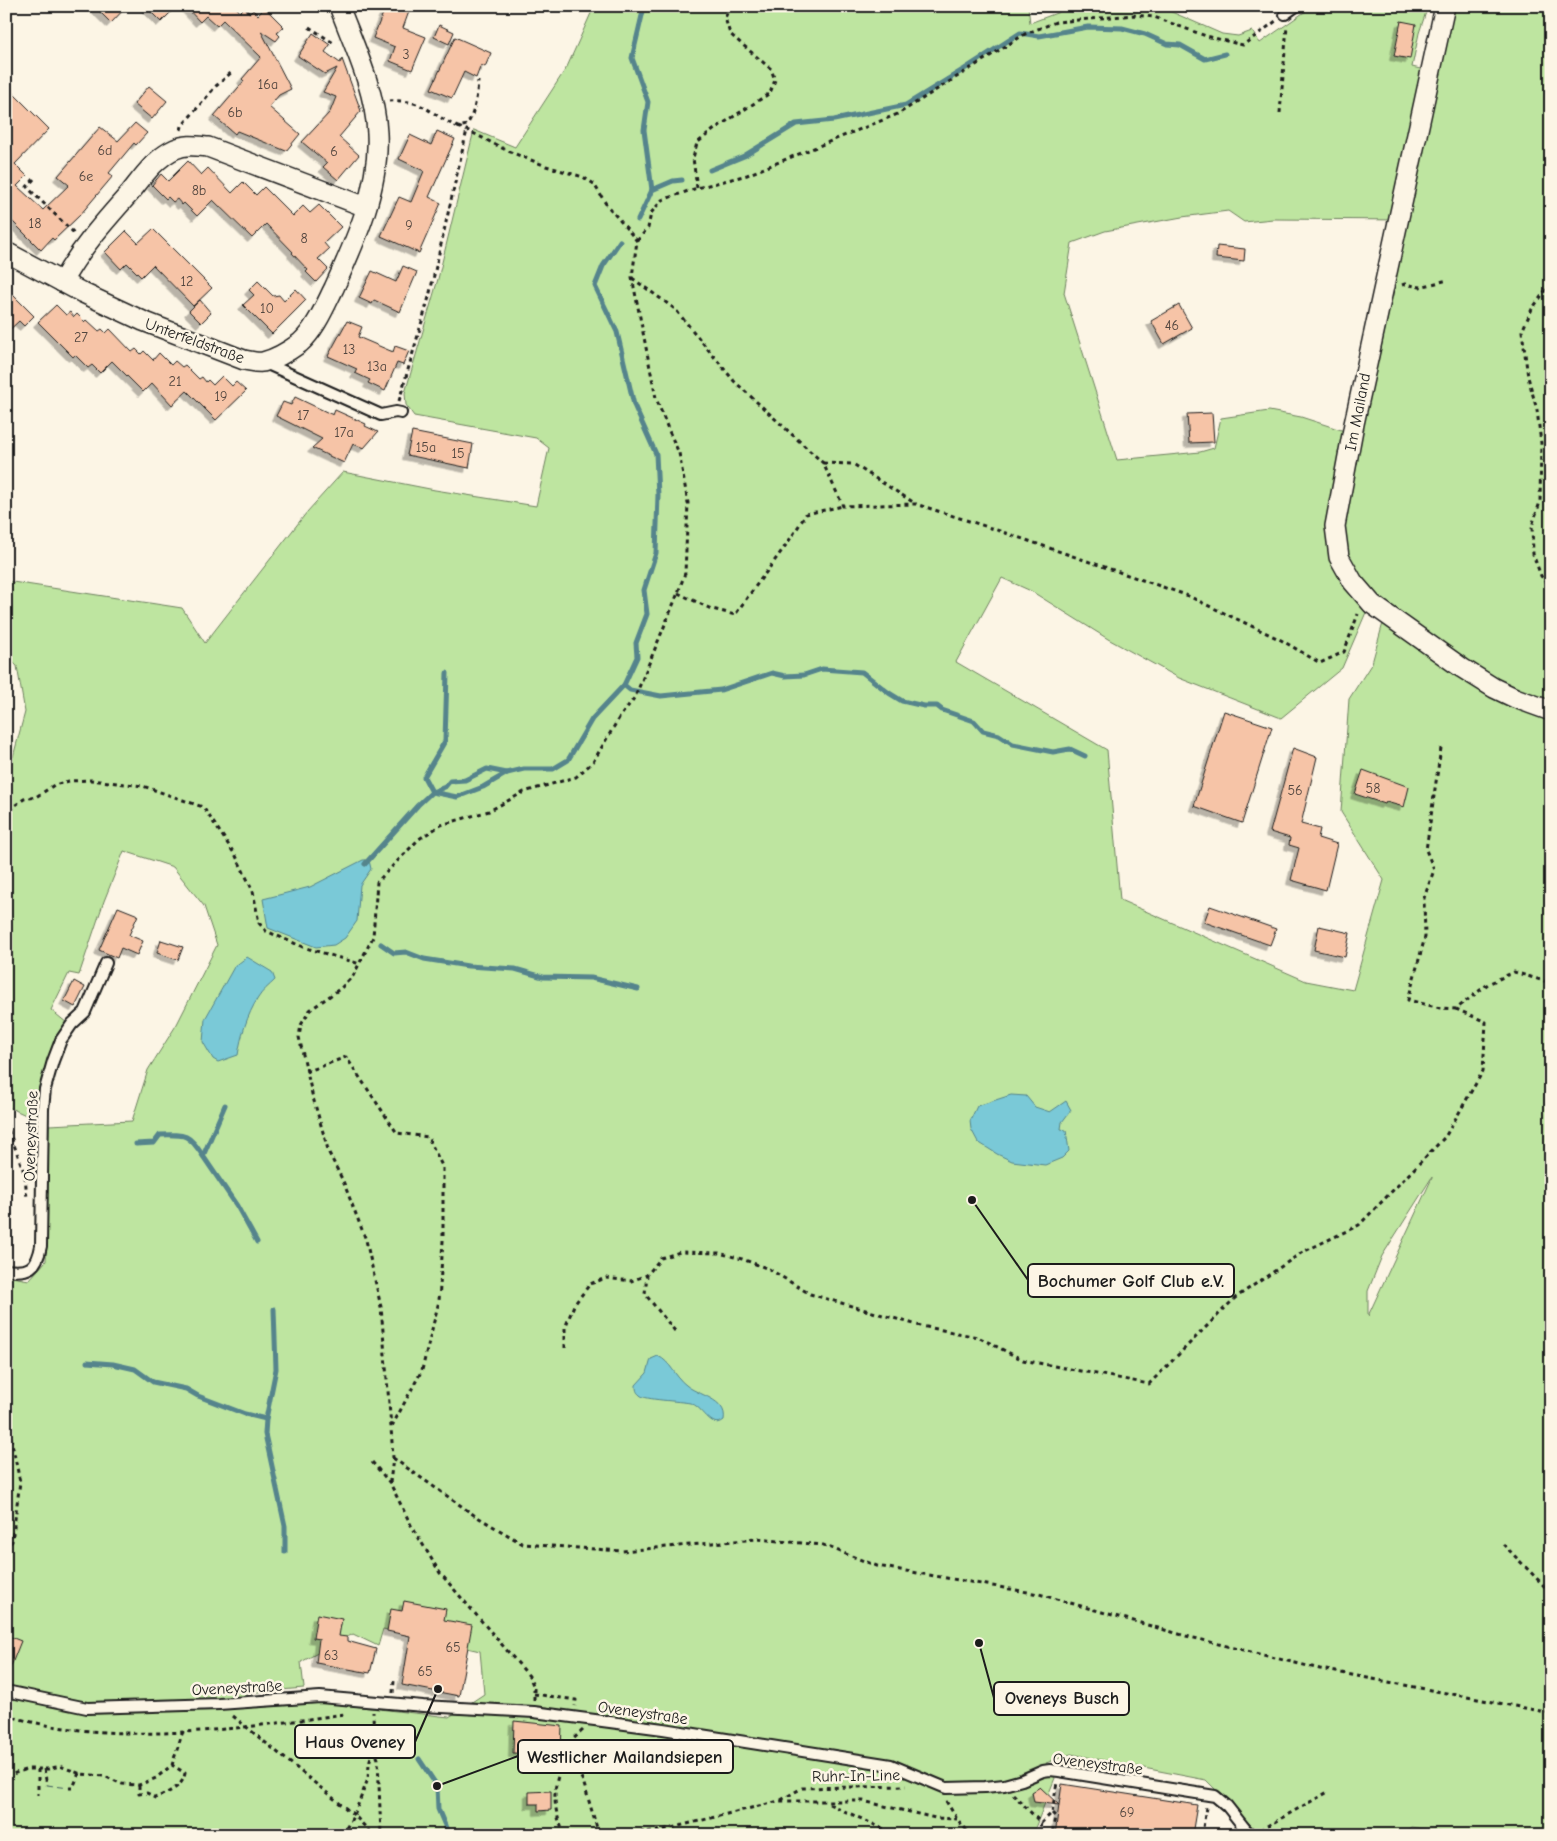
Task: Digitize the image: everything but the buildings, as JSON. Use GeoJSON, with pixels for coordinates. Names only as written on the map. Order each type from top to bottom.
{"type":"FeatureCollection","features":[{"type":"Feature","properties":{"kind":"street","name":"Unterfeldstraße"},"geometry":{"type":"LineString","coordinates":[[6,252],[62,282],[143,321],[244,360],[262,362],[284,354],[302,342],[321,314],[349,255],[366,207],[374,176],[377,133],[372,103],[339,6]]}},
{"type":"Feature","properties":{"kind":"street","name":"Im Mailand"},"geometry":{"type":"LineString","coordinates":[[1445,6],[1354,424],[1335,526],[1340,557],[1353,582],[1372,604],[1486,683],[1515,698],[1551,711]]}},
{"type":"Feature","properties":{"kind":"street"},"geometry":{"type":"LineString","coordinates":[[62,282],[75,258],[155,163],[177,148],[189,145],[208,147],[366,207]]}},
{"type":"Feature","properties":{"kind":"lane"},"geometry":{"type":"LineString","coordinates":[[1286,14],[1296,6]]}},
{"type":"Feature","properties":{"kind":"lane"},"geometry":{"type":"LineString","coordinates":[[262,362],[381,415],[399,413]]}},
{"type":"Feature","properties":{"kind":"lane","name":"Oveneystraße"},"geometry":{"type":"LineString","coordinates":[[6,1270],[19,1272],[30,1269],[38,1260],[42,1246],[44,1109],[52,1061],[61,1040],[72,1024],[85,1012],[106,963]]}},
{"type":"Feature","properties":{"kind":"lane","name":"Oveneystraße"},"geometry":{"type":"LineString","coordinates":[[6,1691],[76,1707],[94,1708],[219,1704],[320,1697],[534,1712],[891,1765],[946,1788],[1004,1785],[1043,1771],[1059,1771],[1208,1794],[1221,1799],[1255,1832]]}},
{"type":"Feature","properties":{"kind":"path"},"geometry":{"type":"LineString","coordinates":[[697,188],[693,158],[697,142],[770,93],[775,80],[771,70],[730,34],[725,18],[730,6]]}},
{"type":"Feature","properties":{"kind":"path"},"geometry":{"type":"LineString","coordinates":[[390,1483],[393,1458],[381,1307],[366,1240],[343,1181],[329,1153],[306,1072],[299,1037],[300,1025],[310,1010],[341,988],[354,976],[372,937],[377,882],[419,839],[441,825],[489,811],[524,792],[576,777],[593,762],[618,718],[635,697],[685,573],[688,504],[679,453],[656,398],[632,278],[637,241],[648,228],[651,213],[662,200],[697,188],[719,184],[747,175],[898,114],[1026,34],[1056,22],[1134,15],[1154,17],[1206,36],[1243,45],[1286,14]]}},
{"type":"Feature","properties":{"kind":"path"},"geometry":{"type":"LineString","coordinates":[[1280,113],[1287,35],[1286,14]]}},
{"type":"Feature","properties":{"kind":"path"},"geometry":{"type":"LineString","coordinates":[[309,28],[331,43],[346,49],[355,49]]}},
{"type":"Feature","properties":{"kind":"path"},"geometry":{"type":"LineString","coordinates":[[177,148],[182,126],[216,86],[232,72]]}},
{"type":"Feature","properties":{"kind":"path"},"geometry":{"type":"LineString","coordinates":[[458,127],[467,126],[472,117],[477,99],[478,81]]}},
{"type":"Feature","properties":{"kind":"path"},"geometry":{"type":"LineString","coordinates":[[372,103],[402,100],[417,103],[458,127],[508,151],[546,166],[583,177],[594,184],[606,204],[637,241]]}},
{"type":"Feature","properties":{"kind":"path"},"geometry":{"type":"LineString","coordinates":[[399,413],[429,297],[467,130]]}},
{"type":"Feature","properties":{"kind":"path"},"geometry":{"type":"LineString","coordinates":[[34,179],[27,187],[86,245]]}},
{"type":"Feature","properties":{"kind":"path"},"geometry":{"type":"LineString","coordinates":[[632,278],[675,309],[734,381],[823,463],[843,506]]}},
{"type":"Feature","properties":{"kind":"path"},"geometry":{"type":"LineString","coordinates":[[1384,287],[1406,284],[1420,286],[1448,280]]}},
{"type":"Feature","properties":{"kind":"path"},"geometry":{"type":"LineString","coordinates":[[1551,283],[1532,309],[1522,331],[1528,377],[1537,410],[1541,443],[1540,502],[1532,526],[1534,554],[1541,576],[1551,587]]}},
{"type":"Feature","properties":{"kind":"path"},"geometry":{"type":"LineString","coordinates":[[6,372],[11,375],[6,387]]}},
{"type":"Feature","properties":{"kind":"path"},"geometry":{"type":"LineString","coordinates":[[823,463],[853,464],[916,504],[1186,596],[1281,640],[1320,662],[1344,652],[1359,612],[1372,604]]}},
{"type":"Feature","properties":{"kind":"path"},"geometry":{"type":"LineString","coordinates":[[678,593],[709,608],[735,615],[790,541],[806,514],[843,506],[916,504]]}},
{"type":"Feature","properties":{"kind":"path"},"geometry":{"type":"LineString","coordinates":[[565,1348],[566,1328],[574,1305],[590,1284],[606,1278],[630,1281],[647,1275],[662,1258],[680,1252],[719,1253],[769,1269],[810,1294],[921,1326],[978,1337],[1023,1360],[1149,1384],[1235,1298],[1301,1253],[1359,1225],[1445,1137],[1484,1071],[1486,1022],[1456,1009],[1440,1008],[1408,1000],[1425,937],[1424,898],[1434,870],[1426,850],[1441,748]]}},
{"type":"Feature","properties":{"kind":"path"},"geometry":{"type":"LineString","coordinates":[[6,818],[13,807],[24,799],[36,797],[54,785],[69,781],[91,780],[144,786],[203,807],[236,856],[253,892],[259,922],[266,931],[303,947],[360,964]]}},
{"type":"Feature","properties":{"kind":"path"},"geometry":{"type":"LineString","coordinates":[[1456,1009],[1488,984],[1514,972],[1551,983]]}},
{"type":"Feature","properties":{"kind":"path"},"geometry":{"type":"LineString","coordinates":[[306,1072],[346,1057],[397,1133],[428,1137],[443,1168],[444,1241],[439,1302],[422,1370],[391,1427]]}},
{"type":"Feature","properties":{"kind":"path"},"geometry":{"type":"LineString","coordinates":[[6,1123],[25,1175],[28,1200]]}},
{"type":"Feature","properties":{"kind":"path"},"geometry":{"type":"LineString","coordinates":[[647,1275],[645,1294],[675,1331]]}},
{"type":"Feature","properties":{"kind":"path"},"geometry":{"type":"LineString","coordinates":[[6,1414],[20,1482],[12,1541],[6,1549]]}},
{"type":"Feature","properties":{"kind":"path"},"geometry":{"type":"LineString","coordinates":[[393,1458],[474,1515],[523,1544],[622,1551],[757,1539],[823,1546],[877,1566],[1039,1594],[1186,1636],[1320,1668],[1551,1713]]}},
{"type":"Feature","properties":{"kind":"path"},"geometry":{"type":"LineString","coordinates":[[372,1462],[390,1483],[411,1525],[440,1573],[529,1676],[534,1687],[534,1712]]}},
{"type":"Feature","properties":{"kind":"path"},"geometry":{"type":"LineString","coordinates":[[1504,1544],[1551,1592]]}},
{"type":"Feature","properties":{"kind":"path"},"geometry":{"type":"LineString","coordinates":[[534,1694],[576,1700]]}},
{"type":"Feature","properties":{"kind":"path"},"geometry":{"type":"LineString","coordinates":[[6,1715],[29,1722],[69,1729],[150,1733],[246,1727],[350,1713],[372,1701],[374,1747],[378,1759],[381,1835]]}},
{"type":"Feature","properties":{"kind":"path"},"geometry":{"type":"LineString","coordinates":[[565,1835],[558,1817],[554,1790],[558,1774],[568,1755],[570,1742],[595,1720]]}},
{"type":"Feature","properties":{"kind":"path"},"geometry":{"type":"LineString","coordinates":[[246,1727],[354,1815],[373,1835]]}},
{"type":"Feature","properties":{"kind":"path"},"geometry":{"type":"LineString","coordinates":[[6,1776],[28,1769],[60,1766],[79,1773],[104,1776],[122,1784],[139,1785],[156,1778],[172,1765],[175,1750],[183,1731]]}},
{"type":"Feature","properties":{"kind":"path"},"geometry":{"type":"LineString","coordinates":[[561,1741],[570,1742]]}},
{"type":"Feature","properties":{"kind":"path"},"geometry":{"type":"LineString","coordinates":[[342,1835],[354,1815],[368,1779],[369,1763],[374,1747]]}},
{"type":"Feature","properties":{"kind":"path"},"geometry":{"type":"LineString","coordinates":[[568,1755],[583,1781],[599,1835]]}},
{"type":"Feature","properties":{"kind":"path"},"geometry":{"type":"LineString","coordinates":[[139,1785],[140,1794],[147,1794],[156,1798],[175,1789],[184,1780],[185,1773],[172,1765]]}},
{"type":"Feature","properties":{"kind":"path"},"geometry":{"type":"LineString","coordinates":[[38,1769],[38,1795]]}},
{"type":"Feature","properties":{"kind":"path"},"geometry":{"type":"LineString","coordinates":[[44,1769],[47,1785]]}},
{"type":"Feature","properties":{"kind":"path"},"geometry":{"type":"LineString","coordinates":[[1052,1835],[1055,1816],[1052,1813],[1059,1771]]}},
{"type":"Feature","properties":{"kind":"path"},"geometry":{"type":"LineString","coordinates":[[69,1788],[73,1788],[79,1773]]}},
{"type":"Feature","properties":{"kind":"path"},"geometry":{"type":"LineString","coordinates":[[1004,1785],[1040,1823]]}},
{"type":"Feature","properties":{"kind":"path","name":"Ruhr-In-Line"},"geometry":{"type":"LineString","coordinates":[[779,1801],[802,1788],[908,1786]]}},
{"type":"Feature","properties":{"kind":"path"},"geometry":{"type":"LineString","coordinates":[[1255,1832],[1328,1792]]}},
{"type":"Feature","properties":{"kind":"path"},"geometry":{"type":"LineString","coordinates":[[1202,1835],[1208,1794]]}},
{"type":"Feature","properties":{"kind":"path"},"geometry":{"type":"LineString","coordinates":[[608,1835],[663,1830],[779,1801],[864,1802],[935,1818],[958,1819],[971,1835]]}},
{"type":"Feature","properties":{"kind":"path"},"geometry":{"type":"LineString","coordinates":[[826,1803],[881,1826],[897,1835]]}},
{"type":"Feature","properties":{"kind":"path"},"geometry":{"type":"LineString","coordinates":[[1038,1835],[1040,1823],[1052,1813]]}},
{"type":"Feature","properties":{"kind":"green space"},"geometry":{"type":"Polygon","coordinates":[[[596,6],[1028,6],[1030,23],[1075,6],[1158,6],[1222,34],[1238,36],[1252,31],[1260,43],[1313,6],[1428,6],[1419,33],[1412,67],[1437,73],[1449,6],[1551,6],[1551,1835],[1457,1835],[1411,1827],[1401,1835],[1233,1835],[1256,1830],[1206,1780],[1071,1754],[1046,1763],[1055,1778],[1034,1835],[6,1835],[6,1276],[29,1280],[46,1261],[49,1125],[132,1121],[148,1070],[177,1024],[217,945],[204,906],[173,867],[124,851],[104,901],[79,975],[69,973],[51,1010],[67,1023],[54,1047],[46,1070],[41,1094],[39,1121],[6,1106],[6,758],[13,757],[25,712],[17,666],[6,656],[6,581],[182,608],[205,643],[307,512],[343,472],[435,490],[536,506],[549,448],[536,438],[414,416],[406,405],[405,393],[438,279],[474,130],[515,147],[567,67],[596,6]],[[1228,211],[1105,231],[1072,243],[1064,293],[1117,460],[1200,452],[1214,448],[1221,418],[1269,411],[1301,417],[1360,436],[1408,220],[1273,219],[1244,222],[1228,211]],[[1002,578],[956,662],[1107,750],[1120,900],[1306,981],[1353,990],[1384,880],[1341,812],[1349,699],[1372,663],[1383,623],[1367,610],[1342,668],[1281,718],[1179,678],[1108,639],[1031,591],[1002,578]],[[1432,1177],[1382,1256],[1368,1291],[1368,1316],[1432,1177]],[[383,1629],[378,1646],[353,1634],[301,1662],[304,1688],[245,1693],[243,1705],[326,1703],[449,1717],[484,1694],[480,1651],[383,1629]]]}},
{"type":"Feature","properties":{"kind":"water"},"geometry":{"type":"Polygon","coordinates":[[[363,860],[369,860],[371,869],[360,885],[357,921],[345,938],[334,945],[316,947],[268,928],[263,899],[310,887],[363,860]]]}},
{"type":"Feature","properties":{"kind":"water"},"geometry":{"type":"Polygon","coordinates":[[[247,957],[272,972],[275,980],[260,995],[251,1011],[238,1055],[218,1062],[213,1059],[203,1042],[205,1019],[234,967],[247,957]]]}},
{"type":"Feature","properties":{"kind":"water"},"geometry":{"type":"Polygon","coordinates":[[[1011,1095],[1026,1096],[1035,1107],[1050,1112],[1066,1101],[1071,1110],[1062,1122],[1061,1129],[1066,1130],[1069,1151],[1062,1158],[1045,1165],[1012,1161],[978,1142],[971,1129],[970,1121],[977,1106],[1011,1095]]]}},
{"type":"Feature","properties":{"kind":"water"},"geometry":{"type":"Polygon","coordinates":[[[658,1356],[691,1389],[717,1402],[724,1413],[724,1420],[719,1423],[711,1420],[699,1408],[690,1403],[648,1398],[639,1394],[636,1390],[636,1385],[647,1373],[651,1359],[658,1356]]]}},
{"type":"Feature","properties":{"kind":"waterway"},"geometry":{"type":"LineString","coordinates":[[644,7],[632,58],[648,102],[644,130],[652,190]]}},
{"type":"Feature","properties":{"kind":"waterway"},"geometry":{"type":"LineString","coordinates":[[710,170],[744,156],[796,124],[834,120],[906,105],[1020,33],[1039,36],[1088,27],[1122,28],[1145,34],[1167,44],[1180,45],[1205,59],[1225,54]]}},
{"type":"Feature","properties":{"kind":"waterway"},"geometry":{"type":"LineString","coordinates":[[652,190],[673,181],[682,180]]}},
{"type":"Feature","properties":{"kind":"waterway"},"geometry":{"type":"LineString","coordinates":[[638,220],[652,190]]}},
{"type":"Feature","properties":{"kind":"waterway"},"geometry":{"type":"LineString","coordinates":[[365,864],[432,792],[457,797],[483,787],[507,773],[524,769],[553,769],[568,760],[592,719],[624,685],[637,657],[636,643],[647,614],[644,590],[656,553],[658,495],[656,454],[634,405],[617,332],[595,286],[603,266],[620,241]]}},
{"type":"Feature","properties":{"kind":"waterway"},"geometry":{"type":"LineString","coordinates":[[624,685],[630,690],[661,696],[721,690],[772,673],[785,676],[804,675],[822,669],[862,672],[902,701],[924,706],[937,706],[942,710],[974,721],[983,731],[999,735],[1013,744],[1053,752],[1070,749],[1085,756]]}},
{"type":"Feature","properties":{"kind":"waterway"},"geometry":{"type":"LineString","coordinates":[[447,673],[445,741],[424,777],[432,792],[445,787],[450,781],[465,780],[487,769],[507,773]]}},
{"type":"Feature","properties":{"kind":"waterway"},"geometry":{"type":"LineString","coordinates":[[381,944],[394,953],[406,952],[424,959],[468,966],[515,969],[543,977],[591,978],[638,989]]}},
{"type":"Feature","properties":{"kind":"waterway"},"geometry":{"type":"LineString","coordinates":[[225,1105],[203,1156],[237,1206],[257,1242]]}},
{"type":"Feature","properties":{"kind":"waterway"},"geometry":{"type":"LineString","coordinates":[[136,1144],[154,1143],[160,1135],[181,1135],[190,1139],[203,1156]]}},
{"type":"Feature","properties":{"kind":"waterway"},"geometry":{"type":"LineString","coordinates":[[274,1309],[276,1369],[266,1419],[265,1434],[285,1526],[285,1552]]}},
{"type":"Feature","properties":{"kind":"waterway"},"geometry":{"type":"LineString","coordinates":[[87,1362],[113,1364],[135,1369],[153,1382],[186,1389],[198,1396],[245,1414],[266,1419]]}},
{"type":"Feature","properties":{"kind":"waterway"},"geometry":{"type":"LineString","coordinates":[[419,1759],[437,1786],[438,1809],[449,1835]]}},
{"type":"Feature","properties":{"kind":"ferry route"},"geometry":{"type":"LineString","coordinates":[[47,1785],[69,1788]]}},
{"type":"Feature","properties":{"kind":"place","name":"Bochumer Golf Club e.V."},"geometry":{"type":"Point","coordinates":[972,1200]}},
{"type":"Feature","properties":{"kind":"place","name":"Oveneys Busch"},"geometry":{"type":"Point","coordinates":[979,1643]}},
{"type":"Feature","properties":{"kind":"place","name":"Haus Oveney"},"geometry":{"type":"Point","coordinates":[438,1689]}},
{"type":"Feature","properties":{"kind":"place","name":"Westlicher Mailandsiepen"},"geometry":{"type":"Point","coordinates":[437,1786]}}]}
